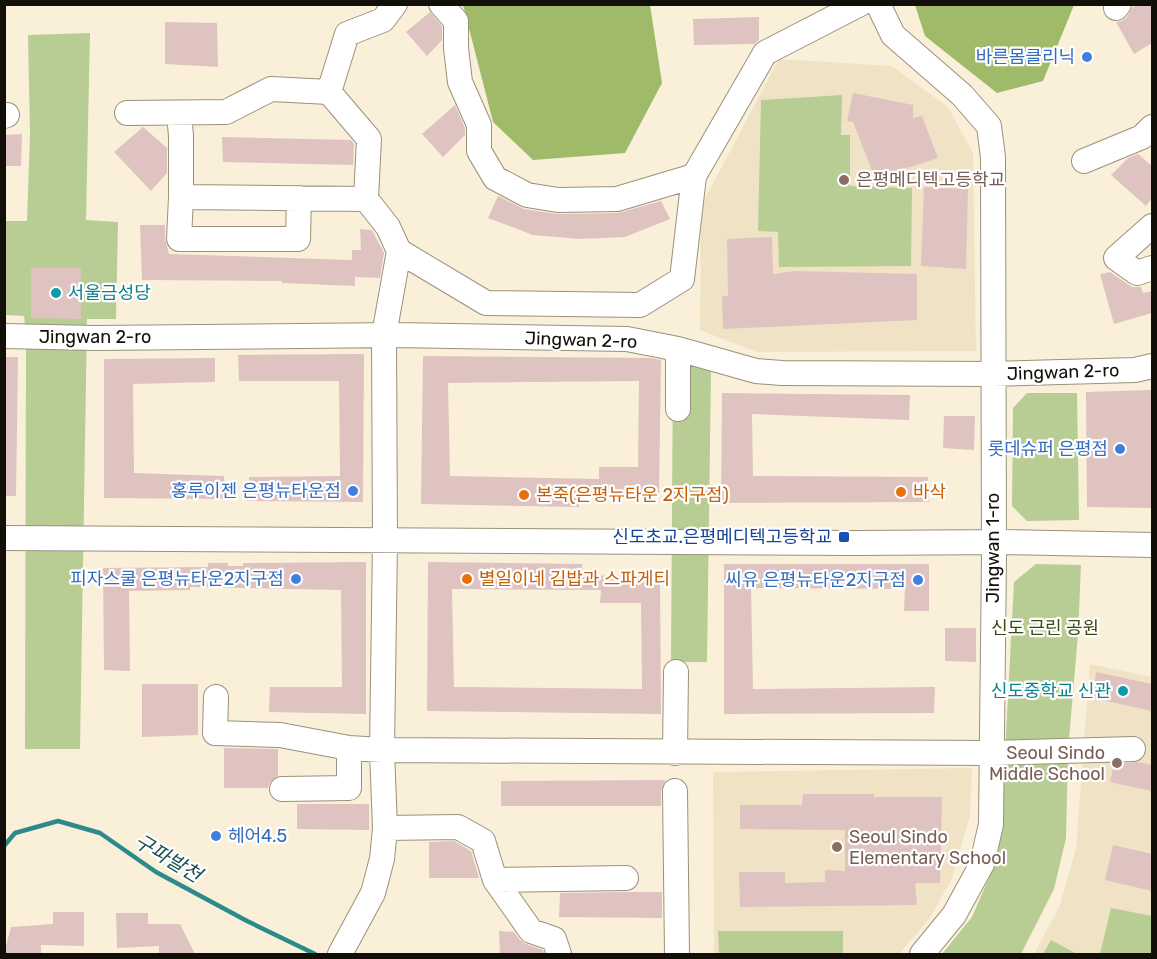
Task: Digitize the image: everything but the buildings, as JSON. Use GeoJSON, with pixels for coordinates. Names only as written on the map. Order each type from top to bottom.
{"type":"FeatureCollection","features":[{"type":"Feature","properties":{"kind":"street"},"geometry":{"type":"LineString","coordinates":[[329,92],[347,34],[383,20],[395,4]]}},
{"type":"Feature","properties":{"kind":"street"},"geometry":{"type":"LineString","coordinates":[[441,4],[456,21],[460,82],[479,125],[479,151],[495,178],[527,195],[558,200],[617,199],[694,176]]}},
{"type":"Feature","properties":{"kind":"street"},"geometry":{"type":"LineString","coordinates":[[127,113],[226,112],[271,89],[329,92],[369,139],[366,199],[388,227],[399,251],[486,303],[640,305],[682,279],[694,176],[765,53],[860,4]]}},
{"type":"Feature","properties":{"kind":"street","name":"Jingwan 1-ro"},"geometry":{"type":"LineString","coordinates":[[878,4],[893,35],[962,95],[989,126],[993,158],[991,824],[982,864],[954,915],[922,954]]}},
{"type":"Feature","properties":{"kind":"street"},"geometry":{"type":"LineString","coordinates":[[179,114],[181,136],[179,239],[298,239],[299,198]]}},
{"type":"Feature","properties":{"kind":"street"},"geometry":{"type":"LineString","coordinates":[[1084,161],[1149,138]]}},
{"type":"Feature","properties":{"kind":"street"},"geometry":{"type":"LineString","coordinates":[[181,197],[366,199]]}},
{"type":"Feature","properties":{"kind":"street"},"geometry":{"type":"LineString","coordinates":[[1152,226],[1116,258],[1137,273],[1152,268]]}},
{"type":"Feature","properties":{"kind":"street"},"geometry":{"type":"LineString","coordinates":[[340,954],[373,893],[382,859],[385,828],[382,750],[385,541],[375,403],[399,251]]}},
{"type":"Feature","properties":{"kind":"street","name":"Jingwan 2-ro"},"geometry":{"type":"LineString","coordinates":[[4,336],[94,338],[384,335],[627,339],[678,349],[756,371],[795,373],[993,374],[1135,370],[1152,366]]}},
{"type":"Feature","properties":{"kind":"street"},"geometry":{"type":"LineString","coordinates":[[678,349],[678,410]]}},
{"type":"Feature","properties":{"kind":"street"},"geometry":{"type":"LineString","coordinates":[[4,538],[993,542],[1152,545]]}},
{"type":"Feature","properties":{"kind":"street"},"geometry":{"type":"LineString","coordinates":[[675,753],[676,672]]}},
{"type":"Feature","properties":{"kind":"street"},"geometry":{"type":"LineString","coordinates":[[216,697],[215,733],[280,735],[349,748],[382,750],[992,753],[1133,749]]}},
{"type":"Feature","properties":{"kind":"street"},"geometry":{"type":"LineString","coordinates":[[282,789],[349,788],[349,748]]}},
{"type":"Feature","properties":{"kind":"street"},"geometry":{"type":"LineString","coordinates":[[675,791],[677,954]]}},
{"type":"Feature","properties":{"kind":"street"},"geometry":{"type":"LineString","coordinates":[[385,828],[458,827],[483,841],[495,880],[531,931],[554,939],[560,954]]}},
{"type":"Feature","properties":{"kind":"street"},"geometry":{"type":"LineString","coordinates":[[495,880],[626,878]]}},
{"type":"Feature","properties":{"kind":"shaded area","name":"은평메디텍고등학교"},"geometry":{"type":"Polygon","coordinates":[[[779,59],[892,66],[948,107],[973,153],[976,351],[757,352],[700,330],[701,206],[779,59]]]}},
{"type":"Feature","properties":{"kind":"shaded area","name":"Seoul Sindo Middle School"},"geometry":{"type":"Polygon","coordinates":[[[1090,664],[1152,677],[1152,954],[1034,954],[1060,905],[1076,848],[1090,664]]]}},
{"type":"Feature","properties":{"kind":"shaded area","name":"Seoul Sindo Elementary School"},"geometry":{"type":"Polygon","coordinates":[[[972,768],[970,815],[952,879],[929,919],[899,954],[714,954],[713,772],[972,768]]]}},
{"type":"Feature","properties":{"kind":"green space"},"geometry":{"type":"Polygon","coordinates":[[[915,4],[1074,5],[1043,81],[997,93],[925,36],[915,4]]]}},
{"type":"Feature","properties":{"kind":"green space"},"geometry":{"type":"Polygon","coordinates":[[[463,5],[650,5],[662,83],[625,153],[533,160],[493,122],[463,5]]]}},
{"type":"Feature","properties":{"kind":"green space"},"geometry":{"type":"Polygon","coordinates":[[[90,33],[86,220],[118,222],[116,319],[87,319],[80,749],[25,749],[26,336],[24,316],[5,315],[5,221],[27,221],[30,134],[28,35],[90,33]]]}},
{"type":"Feature","properties":{"kind":"green space"},"geometry":{"type":"Polygon","coordinates":[[[842,95],[841,135],[850,135],[850,186],[912,188],[911,266],[779,267],[778,232],[758,231],[761,100],[842,95]]]}},
{"type":"Feature","properties":{"kind":"green space"},"geometry":{"type":"Polygon","coordinates":[[[673,362],[711,371],[707,662],[671,662],[673,362]]]}},
{"type":"Feature","properties":{"kind":"green space"},"geometry":{"type":"Polygon","coordinates":[[[1027,393],[1077,393],[1079,520],[1027,521],[1012,506],[1013,408],[1027,393]]]}},
{"type":"Feature","properties":{"kind":"green space","name":"신도 근린 공원"},"geometry":{"type":"Polygon","coordinates":[[[1036,564],[1081,565],[1078,634],[1068,751],[1066,838],[1054,889],[1021,954],[942,954],[972,917],[995,864],[1003,826],[1014,582],[1036,564]]]}},
{"type":"Feature","properties":{"kind":"green space"},"geometry":{"type":"Polygon","coordinates":[[[1111,908],[1152,916],[1152,954],[1100,954],[1111,908]]]}},
{"type":"Feature","properties":{"kind":"green space"},"geometry":{"type":"Polygon","coordinates":[[[718,931],[843,931],[843,954],[719,954],[718,931]]]}},
{"type":"Feature","properties":{"kind":"green space"},"geometry":{"type":"Polygon","coordinates":[[[1051,940],[1077,954],[1043,954],[1051,940]]]}},
{"type":"Feature","properties":{"kind":"waterway","name":"구파발천"},"geometry":{"type":"LineString","coordinates":[[4,846],[15,833],[58,821],[100,833],[156,872],[247,921],[315,954]]}},
{"type":"Feature","properties":{"kind":"place","name":"바른몸클리닉"},"geometry":{"type":"Point","coordinates":[1087,57]}},
{"type":"Feature","properties":{"kind":"place","name":"은평메디텍고등학교"},"geometry":{"type":"Point","coordinates":[844,180]}},
{"type":"Feature","properties":{"kind":"place","name":"서울금성당"},"geometry":{"type":"Point","coordinates":[56,293]}},
{"type":"Feature","properties":{"kind":"place","name":"롯데슈퍼 은평점"},"geometry":{"type":"Point","coordinates":[1120,449]}},
{"type":"Feature","properties":{"kind":"place","name":"홍루이젠 은평뉴타운점"},"geometry":{"type":"Point","coordinates":[353,491]}},
{"type":"Feature","properties":{"kind":"place","name":"바삭"},"geometry":{"type":"Point","coordinates":[901,492]}},
{"type":"Feature","properties":{"kind":"place","name":"본죽(은평뉴타운 2지구점)"},"geometry":{"type":"Point","coordinates":[524,495]}},
{"type":"Feature","properties":{"kind":"place","name":"신도초교.은평메디텍고등학교"},"geometry":{"type":"Point","coordinates":[844,537]}},
{"type":"Feature","properties":{"kind":"place","name":"피자스쿨 은평뉴타운2지구점"},"geometry":{"type":"Point","coordinates":[296,579]}},
{"type":"Feature","properties":{"kind":"place","name":"별일이네 김밥과 스파게티"},"geometry":{"type":"Point","coordinates":[467,579]}},
{"type":"Feature","properties":{"kind":"place","name":"씨유 은평뉴타운2지구점"},"geometry":{"type":"Point","coordinates":[918,580]}},
{"type":"Feature","properties":{"kind":"place","name":"신도중학교 신관"},"geometry":{"type":"Point","coordinates":[1123,691]}},
{"type":"Feature","properties":{"kind":"place","name":"Seoul Sindo Middle School"},"geometry":{"type":"Point","coordinates":[1117,763]}},
{"type":"Feature","properties":{"kind":"place","name":"헤어4.5"},"geometry":{"type":"Point","coordinates":[216,836]}},
{"type":"Feature","properties":{"kind":"place","name":"Seoul Sindo Elementary School"},"geometry":{"type":"Point","coordinates":[837,847]}}]}
